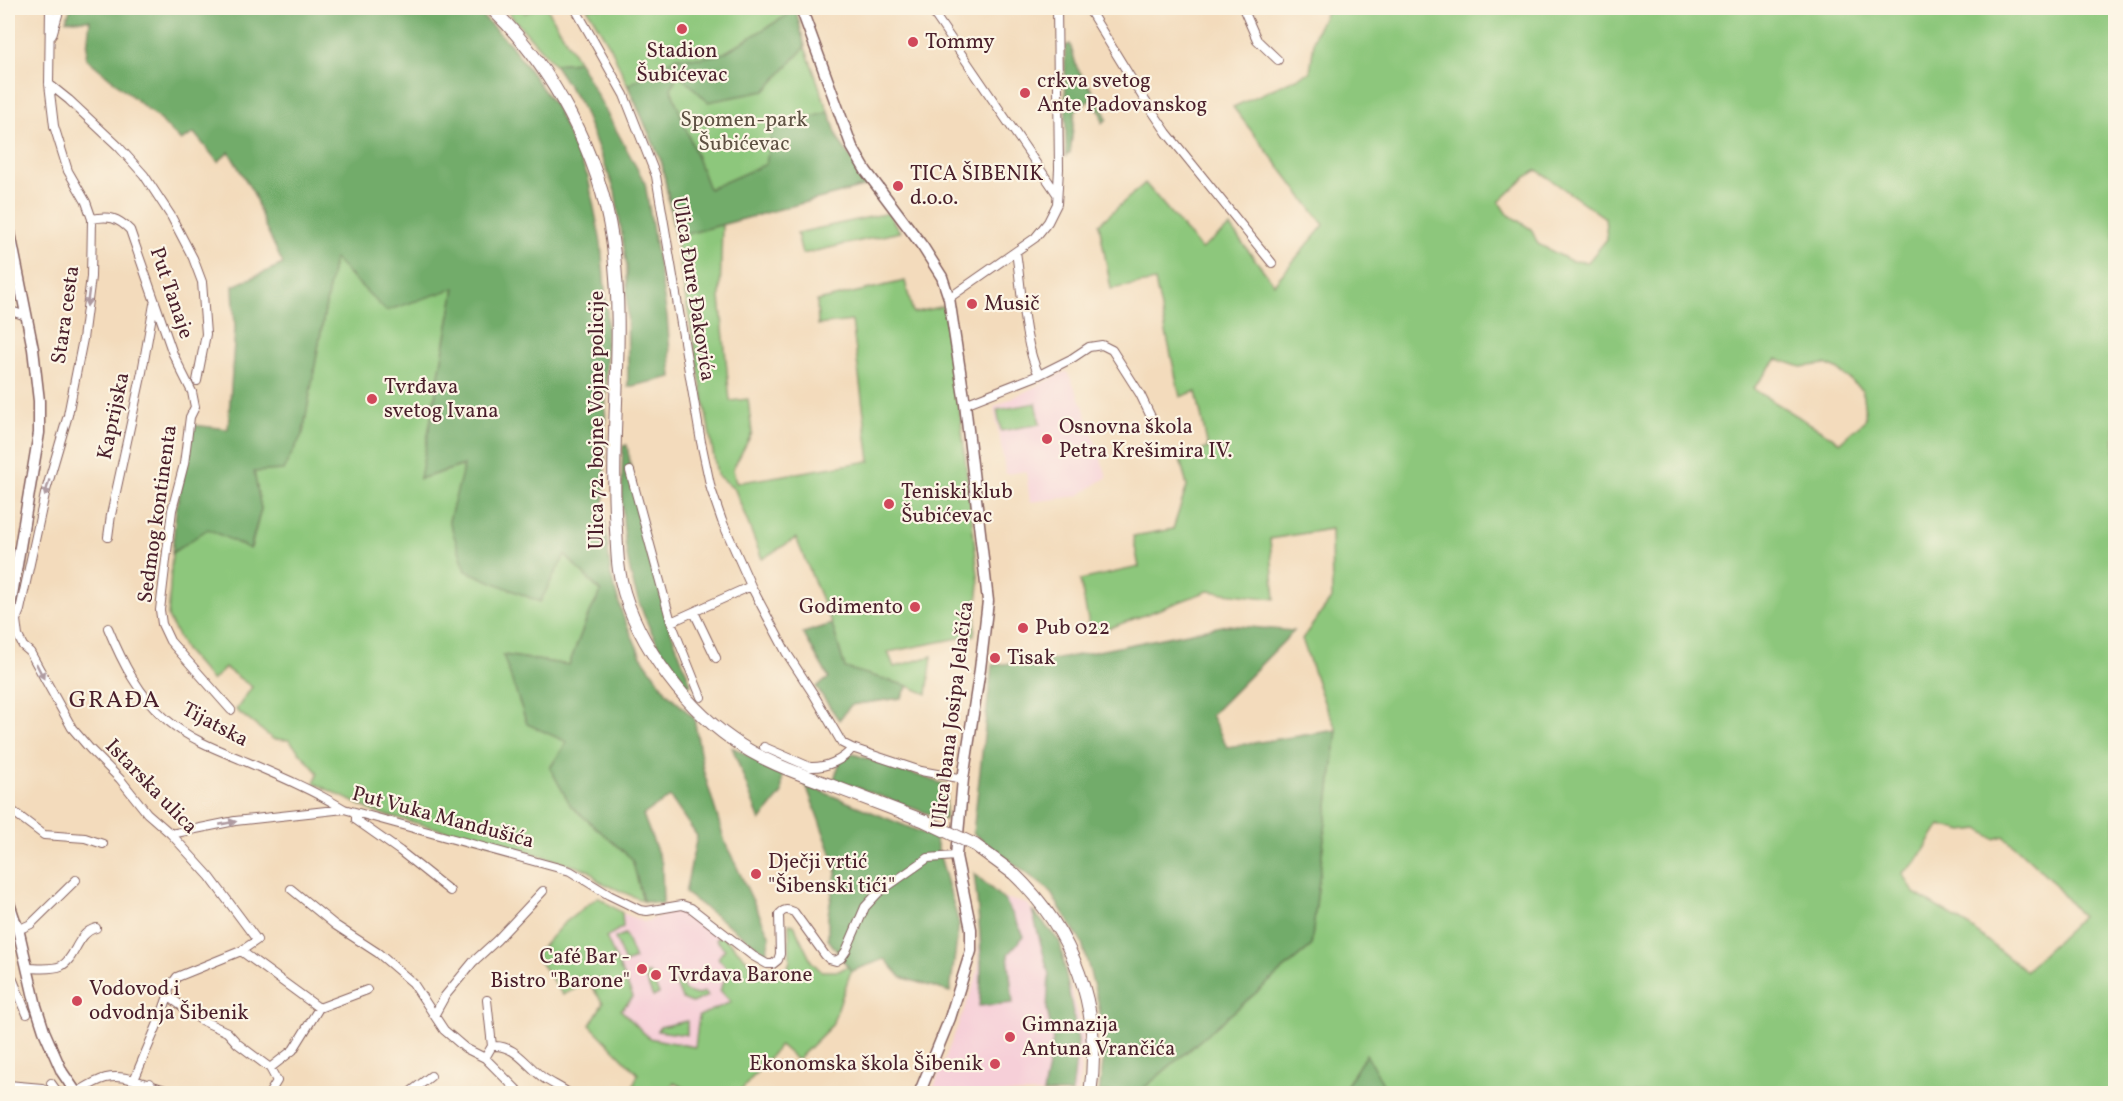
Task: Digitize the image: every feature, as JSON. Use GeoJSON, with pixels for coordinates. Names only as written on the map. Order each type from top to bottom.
{"type":"FeatureCollection","features":[{"type":"Feature","properties":{"kind":"main road","name":"Ulica 72. bojne Vojne policije"},"geometry":{"type":"LineString","coordinates":[[491,8],[520,40],[560,95],[581,139],[603,200],[612,238],[617,300],[614,506],[619,572],[630,609],[650,651],[678,688],[714,726],[734,741],[795,772],[925,821],[975,845],[1013,873],[1042,904],[1076,961],[1087,998],[1093,1031],[1090,1094]]}},
{"type":"Feature","properties":{"kind":"street","name":"Stara cesta"},"geometry":{"type":"LineString","coordinates":[[10,620],[20,610],[45,494],[68,415],[83,339],[91,277],[93,219],[68,171],[54,126],[49,84],[50,8]]}},
{"type":"Feature","properties":{"kind":"street"},"geometry":{"type":"LineString","coordinates":[[50,38],[60,8]]}},
{"type":"Feature","properties":{"kind":"street","name":"Ulica Đure Đakovića"},"geometry":{"type":"LineString","coordinates":[[575,8],[624,95],[656,176],[696,417],[711,489],[722,521],[751,586],[786,652],[842,743],[921,771],[963,779]]}},
{"type":"Feature","properties":{"kind":"street","name":"Ulica bana Josipa Jelačića"},"geometry":{"type":"LineString","coordinates":[[801,8],[852,147],[866,171],[923,247],[942,277],[949,298],[965,404],[988,601],[963,779],[956,856],[970,929],[971,951],[950,1018],[920,1094]]}},
{"type":"Feature","properties":{"kind":"street"},"geometry":{"type":"LineString","coordinates":[[930,8],[1058,195]]}},
{"type":"Feature","properties":{"kind":"street"},"geometry":{"type":"LineString","coordinates":[[949,298],[969,282],[1016,252],[1043,230],[1057,204],[1057,8]]}},
{"type":"Feature","properties":{"kind":"street"},"geometry":{"type":"LineString","coordinates":[[1088,8],[1167,133],[1272,263]]}},
{"type":"Feature","properties":{"kind":"street"},"geometry":{"type":"LineString","coordinates":[[1243,8],[1257,40],[1278,60]]}},
{"type":"Feature","properties":{"kind":"street"},"geometry":{"type":"LineString","coordinates":[[49,84],[118,146],[144,175],[171,216],[193,258],[202,282],[206,334],[197,381]]}},
{"type":"Feature","properties":{"kind":"street","name":"Put Tanaje"},"geometry":{"type":"LineString","coordinates":[[93,219],[106,216],[119,220],[130,230],[154,303],[192,392],[195,407]]}},
{"type":"Feature","properties":{"kind":"street"},"geometry":{"type":"LineString","coordinates":[[8,223],[37,370],[39,433],[10,620]]}},
{"type":"Feature","properties":{"kind":"street"},"geometry":{"type":"LineString","coordinates":[[1016,252],[1030,347],[1040,375]]}},
{"type":"Feature","properties":{"kind":"street","name":"Kaprijska"},"geometry":{"type":"LineString","coordinates":[[108,537],[154,303]]}},
{"type":"Feature","properties":{"kind":"street"},"geometry":{"type":"LineString","coordinates":[[8,310],[26,316]]}},
{"type":"Feature","properties":{"kind":"street"},"geometry":{"type":"LineString","coordinates":[[965,404],[1040,375],[1089,347],[1102,345],[1112,350],[1140,394],[1152,418]]}},
{"type":"Feature","properties":{"kind":"street","name":"Sedmog kontinenta"},"geometry":{"type":"LineString","coordinates":[[195,407],[190,417],[183,464],[172,510],[160,610],[162,624],[170,641],[231,711]]}},
{"type":"Feature","properties":{"kind":"street"},"geometry":{"type":"LineString","coordinates":[[630,471],[671,622],[701,697]]}},
{"type":"Feature","properties":{"kind":"street"},"geometry":{"type":"LineString","coordinates":[[671,622],[751,586]]}},
{"type":"Feature","properties":{"kind":"street"},"geometry":{"type":"LineString","coordinates":[[694,612],[716,658]]}},
{"type":"Feature","properties":{"kind":"street","name":"Istarska ulica"},"geometry":{"type":"LineString","coordinates":[[10,620],[72,728],[120,779],[147,813],[171,834],[210,877],[257,940],[241,951]]}},
{"type":"Feature","properties":{"kind":"street","name":"Tijatska"},"geometry":{"type":"LineString","coordinates":[[108,628],[131,677],[168,721],[213,748],[344,809]]}},
{"type":"Feature","properties":{"kind":"street"},"geometry":{"type":"LineString","coordinates":[[764,747],[810,767],[818,767],[847,755],[852,748]]}},
{"type":"Feature","properties":{"kind":"street","name":"Put Vuka Mandušića"},"geometry":{"type":"LineString","coordinates":[[171,834],[236,821],[344,809],[570,871],[626,904],[647,911],[675,905],[691,908],[767,964],[773,964],[778,960],[779,915],[782,911],[788,909],[794,912],[825,955],[836,961],[842,958],[846,951],[865,907],[878,893],[928,858],[956,856]]}},
{"type":"Feature","properties":{"kind":"street"},"geometry":{"type":"LineString","coordinates":[[8,812],[10,810],[44,835],[85,838],[103,844]]}},
{"type":"Feature","properties":{"kind":"street"},"geometry":{"type":"LineString","coordinates":[[356,813],[356,820],[450,891]]}},
{"type":"Feature","properties":{"kind":"street"},"geometry":{"type":"LineString","coordinates":[[18,930],[31,924],[76,880]]}},
{"type":"Feature","properties":{"kind":"street"},"geometry":{"type":"LineString","coordinates":[[291,889],[314,910],[378,953],[413,983],[444,1030],[465,1048],[485,1058],[521,1094]]}},
{"type":"Feature","properties":{"kind":"street"},"geometry":{"type":"LineString","coordinates":[[435,1014],[445,996],[473,962],[543,891]]}},
{"type":"Feature","properties":{"kind":"street"},"geometry":{"type":"LineString","coordinates":[[8,900],[18,930],[36,1006],[50,1046],[62,1072],[77,1093],[105,1077],[124,1077],[150,1083],[178,1094]]}},
{"type":"Feature","properties":{"kind":"street"},"geometry":{"type":"LineString","coordinates":[[27,968],[61,966],[69,959],[79,940],[96,928]]}},
{"type":"Feature","properties":{"kind":"street"},"geometry":{"type":"LineString","coordinates":[[134,1080],[168,996],[169,988],[177,977],[241,951],[319,1008]]}},
{"type":"Feature","properties":{"kind":"street"},"geometry":{"type":"LineString","coordinates":[[8,968],[27,1014]]}},
{"type":"Feature","properties":{"kind":"street"},"geometry":{"type":"LineString","coordinates":[[270,1068],[293,1050],[319,1008],[367,990]]}},
{"type":"Feature","properties":{"kind":"street"},"geometry":{"type":"LineString","coordinates":[[168,996],[201,1020],[226,1032],[237,1044],[270,1068],[277,1081],[268,1094]]}},
{"type":"Feature","properties":{"kind":"street"},"geometry":{"type":"LineString","coordinates":[[485,1058],[492,1046],[487,1000]]}},
{"type":"Feature","properties":{"kind":"street"},"geometry":{"type":"LineString","coordinates":[[492,1046],[502,1045],[509,1049],[546,1080],[570,1094]]}},
{"type":"Feature","properties":{"kind":"street"},"geometry":{"type":"LineString","coordinates":[[408,1094],[431,1076]]}},
{"type":"Feature","properties":{"kind":"street"},"geometry":{"type":"LineString","coordinates":[[145,1094],[150,1083]]}},
{"type":"Feature","properties":{"kind":"street"},"geometry":{"type":"LineString","coordinates":[[8,1085],[43,1088],[59,1094]]}},
{"type":"Feature","properties":{"kind":"shaded area","name":"Osnovna škola Petra Krešimira IV."},"geometry":{"type":"Polygon","coordinates":[[[1067,371],[1083,406],[1107,477],[1078,496],[1030,502],[1026,471],[1006,474],[994,407],[1067,371]]]}},
{"type":"Feature","properties":{"kind":"shaded area"},"geometry":{"type":"Polygon","coordinates":[[[980,892],[1028,904],[1055,943],[1084,1035],[1078,1093],[931,1094],[975,982],[978,969],[980,892]]]}},
{"type":"Feature","properties":{"kind":"shaded area"},"geometry":{"type":"Polygon","coordinates":[[[682,908],[719,935],[716,940],[725,949],[725,979],[732,1002],[696,1047],[649,1039],[621,1010],[605,937],[623,927],[622,913],[644,922],[682,908]]]}},
{"type":"Feature","properties":{"kind":"green space"},"geometry":{"type":"Polygon","coordinates":[[[71,8],[474,8],[511,45],[555,106],[588,177],[601,243],[607,311],[604,514],[611,576],[623,616],[641,656],[667,693],[694,718],[703,769],[725,842],[770,937],[766,953],[685,893],[697,836],[670,797],[643,815],[662,864],[663,904],[643,901],[632,859],[571,806],[550,768],[567,742],[527,724],[503,655],[569,665],[588,616],[601,592],[565,555],[540,602],[466,571],[449,521],[464,465],[420,479],[455,288],[386,311],[334,259],[303,433],[283,470],[254,472],[261,509],[250,549],[208,529],[172,553],[176,511],[193,425],[228,429],[235,329],[233,286],[283,264],[265,226],[254,194],[229,152],[218,162],[194,133],[181,141],[158,118],[86,58],[90,20],[66,20],[71,8]]]}},
{"type":"Feature","properties":{"kind":"green space"},"geometry":{"type":"Polygon","coordinates":[[[504,8],[521,8],[525,13],[537,8],[547,8],[579,62],[554,64],[504,8]]]}},
{"type":"Feature","properties":{"kind":"green space"},"geometry":{"type":"Polygon","coordinates":[[[587,8],[795,8],[805,47],[839,141],[870,185],[722,224],[720,297],[730,401],[748,399],[752,433],[733,469],[736,483],[870,461],[852,321],[818,325],[817,301],[905,281],[913,313],[944,306],[959,402],[979,584],[974,635],[888,652],[894,667],[932,656],[927,694],[908,686],[845,668],[832,624],[796,538],[762,559],[735,490],[717,475],[662,163],[611,48],[587,8]]]}},
{"type":"Feature","properties":{"kind":"green space"},"geometry":{"type":"Polygon","coordinates":[[[1328,8],[2115,8],[2115,1093],[1388,1093],[1366,1055],[1342,1093],[1138,1093],[1311,946],[1337,730],[1325,705],[1302,639],[1332,598],[1331,529],[1270,539],[1275,599],[1208,591],[1091,635],[1080,580],[1139,567],[1133,536],[1173,529],[1187,486],[1180,459],[1208,448],[1196,391],[1180,397],[1155,281],[1111,289],[1099,224],[1145,183],[1201,249],[1230,227],[1274,284],[1324,225],[1233,107],[1310,72],[1315,34],[1328,8]],[[1537,170],[1499,202],[1506,213],[1531,229],[1538,244],[1571,261],[1588,262],[1607,239],[1605,218],[1537,170]],[[1777,359],[1753,389],[1840,442],[1866,419],[1862,390],[1837,369],[1825,364],[1801,367],[1777,359]],[[1940,825],[1916,863],[1903,873],[1914,893],[1969,926],[2025,971],[2082,917],[2049,878],[2004,836],[1994,839],[1979,829],[1963,831],[1940,825]]]}},
{"type":"Feature","properties":{"kind":"green space","name":"Spomen-park Šubićevac"},"geometry":{"type":"Polygon","coordinates":[[[796,10],[805,47],[765,91],[708,102],[678,73],[671,89],[709,189],[766,164],[772,129],[829,112],[839,141],[870,185],[676,237],[662,163],[628,85],[677,57],[701,58],[724,53],[796,10]]]}},
{"type":"Feature","properties":{"kind":"green space"},"geometry":{"type":"Polygon","coordinates":[[[1070,44],[1077,68],[1100,102],[1107,119],[1102,123],[1101,113],[1090,100],[1075,112],[1070,153],[1066,156],[1065,46],[1070,44]]]}},
{"type":"Feature","properties":{"kind":"green space"},"geometry":{"type":"Polygon","coordinates":[[[579,62],[645,183],[667,316],[672,377],[628,387],[627,267],[615,191],[581,105],[554,64],[579,62]]]}},
{"type":"Feature","properties":{"kind":"green space"},"geometry":{"type":"Polygon","coordinates":[[[888,213],[900,232],[802,254],[797,233],[888,213]]]}},
{"type":"Feature","properties":{"kind":"green space"},"geometry":{"type":"Polygon","coordinates":[[[334,258],[455,288],[420,479],[465,465],[449,521],[565,555],[601,592],[588,616],[569,665],[504,655],[567,742],[550,768],[571,805],[633,859],[643,901],[598,881],[590,871],[536,854],[374,812],[314,783],[318,773],[289,740],[273,739],[236,710],[252,687],[225,668],[212,681],[185,650],[168,617],[172,553],[208,528],[251,548],[261,509],[254,472],[303,433],[334,258]]]}},
{"type":"Feature","properties":{"kind":"green space"},"geometry":{"type":"Polygon","coordinates":[[[1036,403],[1040,424],[1001,431],[997,410],[1036,403]]]}},
{"type":"Feature","properties":{"kind":"green space"},"geometry":{"type":"Polygon","coordinates":[[[627,445],[634,489],[667,621],[691,684],[685,686],[665,657],[650,629],[638,601],[630,572],[625,543],[622,480],[623,446],[627,445]]]}},
{"type":"Feature","properties":{"kind":"green space"},"geometry":{"type":"Polygon","coordinates":[[[832,624],[845,668],[908,686],[901,698],[851,705],[839,720],[816,687],[829,678],[803,633],[832,624]]]}},
{"type":"Feature","properties":{"kind":"green space"},"geometry":{"type":"Polygon","coordinates":[[[1227,625],[1294,631],[1211,715],[1227,747],[1337,730],[1311,946],[1138,1093],[1099,1093],[1105,1047],[1098,1001],[1082,943],[1049,890],[973,833],[992,665],[1058,659],[1227,625]]]}},
{"type":"Feature","properties":{"kind":"green space"},"geometry":{"type":"Polygon","coordinates":[[[732,747],[782,773],[782,793],[760,821],[732,747]]]}},
{"type":"Feature","properties":{"kind":"green space"},"geometry":{"type":"Polygon","coordinates":[[[844,751],[947,785],[945,820],[834,779],[844,751]]]}},
{"type":"Feature","properties":{"kind":"green space"},"geometry":{"type":"Polygon","coordinates":[[[806,785],[935,838],[959,924],[950,992],[901,977],[885,959],[851,971],[828,939],[828,914],[837,869],[806,785]]]}},
{"type":"Feature","properties":{"kind":"green space"},"geometry":{"type":"Polygon","coordinates":[[[974,873],[1006,902],[1024,936],[1008,954],[1013,1003],[979,1006],[981,956],[974,873]]]}},
{"type":"Feature","properties":{"kind":"green space"},"geometry":{"type":"Polygon","coordinates":[[[598,897],[622,913],[623,927],[606,937],[633,997],[621,1010],[649,1038],[695,1047],[699,1016],[731,1002],[720,990],[725,979],[726,967],[718,958],[725,949],[716,940],[719,935],[756,968],[774,975],[785,974],[790,961],[789,924],[794,925],[811,961],[821,971],[839,971],[848,966],[851,971],[832,1025],[797,1060],[780,1045],[739,1093],[696,1093],[674,1083],[667,1093],[631,1092],[638,1074],[590,1025],[603,1003],[588,982],[563,995],[535,955],[563,924],[598,897]]]}},
{"type":"Feature","properties":{"kind":"green space"},"geometry":{"type":"Polygon","coordinates":[[[1032,910],[1060,942],[1078,1041],[1072,1093],[1043,1093],[1053,1040],[1047,1009],[1049,975],[1032,910]]]}},
{"type":"Feature","properties":{"kind":"green space"},"geometry":{"type":"Polygon","coordinates":[[[625,934],[635,959],[625,963],[615,938],[625,934]]]}},
{"type":"Feature","properties":{"kind":"green space"},"geometry":{"type":"Polygon","coordinates":[[[649,973],[659,994],[653,997],[644,975],[649,973]]]}},
{"type":"Feature","properties":{"kind":"green space"},"geometry":{"type":"Polygon","coordinates":[[[675,982],[681,983],[685,991],[697,995],[704,992],[708,996],[692,1003],[682,999],[675,982]]]}},
{"type":"Feature","properties":{"kind":"green space"},"geometry":{"type":"Polygon","coordinates":[[[687,1021],[687,1035],[657,1031],[660,1027],[687,1021]]]}},
{"type":"Feature","properties":{"kind":"green space"},"geometry":{"type":"Polygon","coordinates":[[[1366,1054],[1388,1093],[1342,1093],[1366,1054]]]}},
{"type":"Feature","properties":{"kind":"place","name":"Stadion Šubićevac"},"geometry":{"type":"Point","coordinates":[682,29]}},
{"type":"Feature","properties":{"kind":"place","name":"Tommy"},"geometry":{"type":"Point","coordinates":[913,42]}},
{"type":"Feature","properties":{"kind":"place","name":"crkva svetog Ante Padovanskog"},"geometry":{"type":"Point","coordinates":[1025,93]}},
{"type":"Feature","properties":{"kind":"place","name":"TICA ŠIBENIK d.o.o."},"geometry":{"type":"Point","coordinates":[898,186]}},
{"type":"Feature","properties":{"kind":"place","name":"Musič"},"geometry":{"type":"Point","coordinates":[972,304]}},
{"type":"Feature","properties":{"kind":"place","name":"Tvrđava svetog Ivana"},"geometry":{"type":"Point","coordinates":[372,399]}},
{"type":"Feature","properties":{"kind":"place","name":"Osnovna škola Petra Krešimira IV."},"geometry":{"type":"Point","coordinates":[1047,439]}},
{"type":"Feature","properties":{"kind":"place","name":"Teniski klub Šubićevac"},"geometry":{"type":"Point","coordinates":[889,504]}},
{"type":"Feature","properties":{"kind":"place","name":"Godimento"},"geometry":{"type":"Point","coordinates":[915,607]}},
{"type":"Feature","properties":{"kind":"place","name":"Pub 022"},"geometry":{"type":"Point","coordinates":[1023,628]}},
{"type":"Feature","properties":{"kind":"place","name":"Tisak"},"geometry":{"type":"Point","coordinates":[995,658]}},
{"type":"Feature","properties":{"kind":"place","name":"Dječji vrtić \"Šibenski tići\""},"geometry":{"type":"Point","coordinates":[756,874]}},
{"type":"Feature","properties":{"kind":"place","name":"Café Bar - Bistro \"Barone\""},"geometry":{"type":"Point","coordinates":[642,969]}},
{"type":"Feature","properties":{"kind":"place","name":"Tvrđava Barone"},"geometry":{"type":"Point","coordinates":[656,975]}},
{"type":"Feature","properties":{"kind":"place","name":"Vodovod i odvodnja Šibenik"},"geometry":{"type":"Point","coordinates":[77,1001]}},
{"type":"Feature","properties":{"kind":"place","name":"Gimnazija Antuna Vrančića"},"geometry":{"type":"Point","coordinates":[1010,1037]}},
{"type":"Feature","properties":{"kind":"place","name":"Ekonomska škola Šibenik"},"geometry":{"type":"Point","coordinates":[995,1064]}},
{"type":"Feature","properties":{"kind":"district","name":"GRAĐA"},"geometry":{"type":"Point","coordinates":[115,701]}}]}
